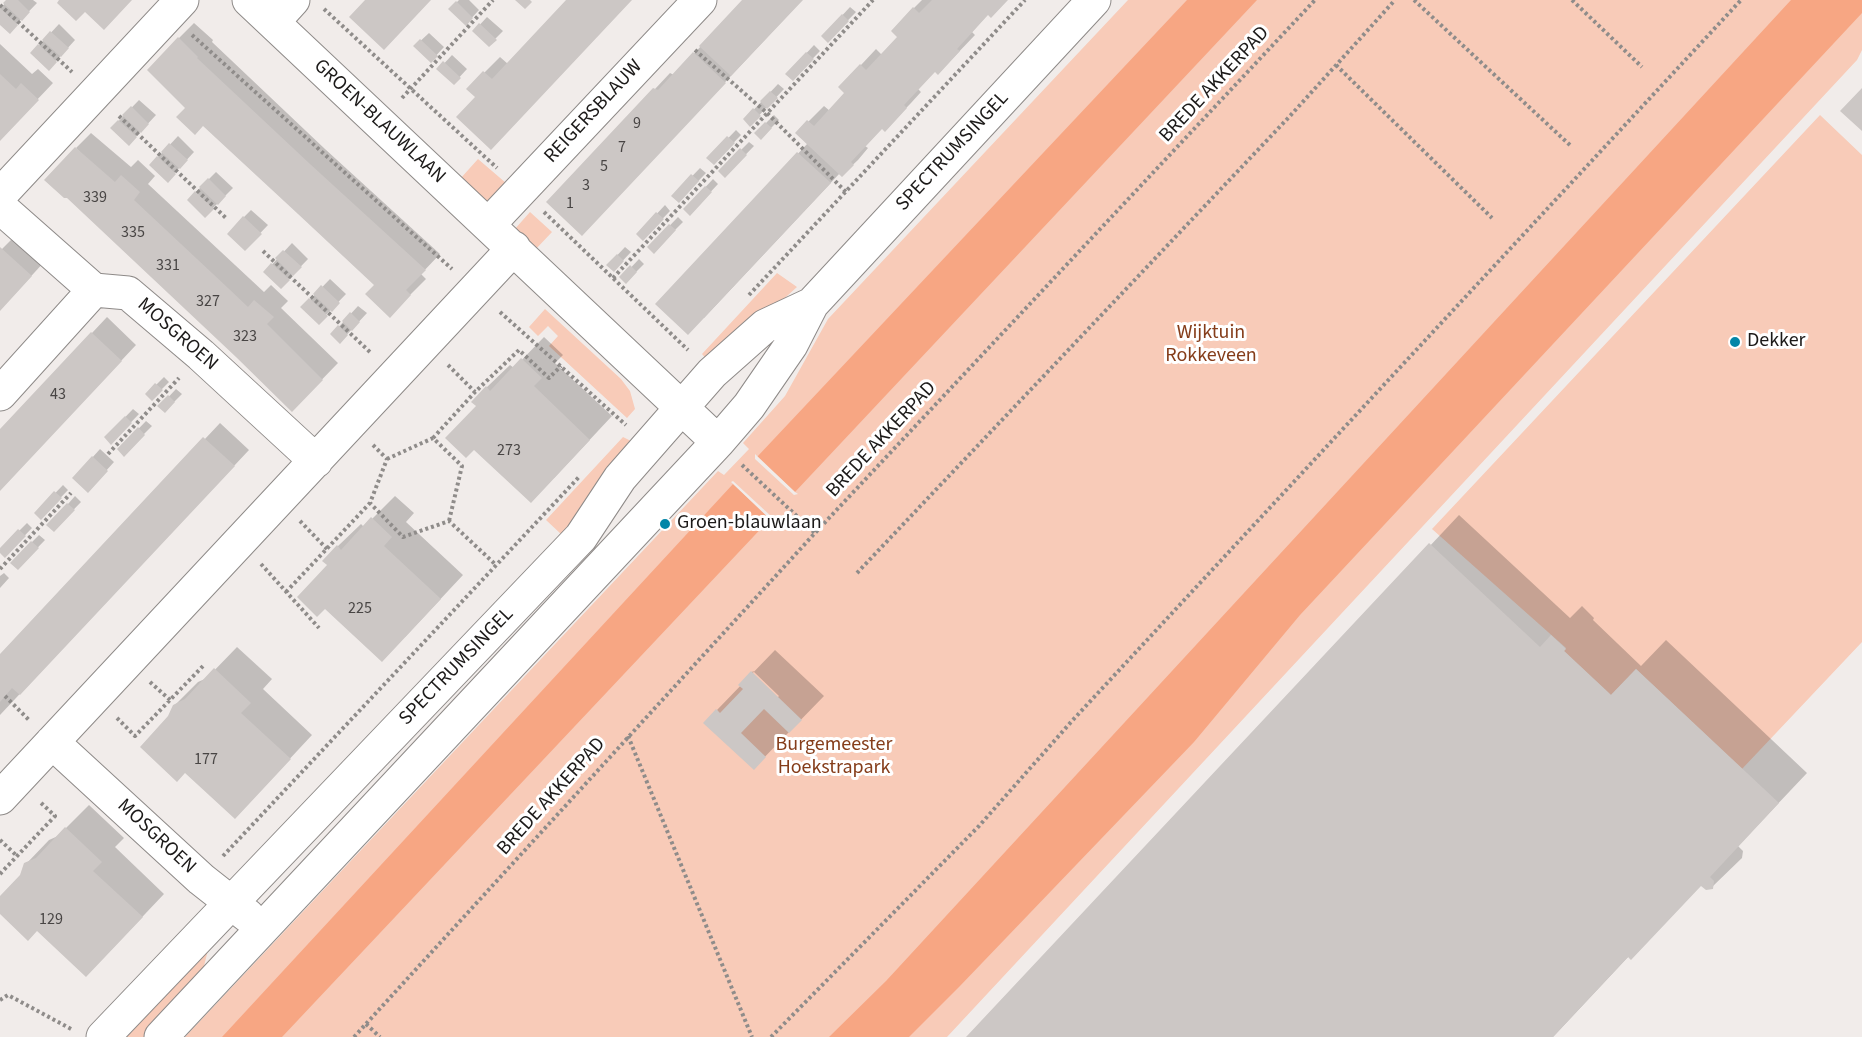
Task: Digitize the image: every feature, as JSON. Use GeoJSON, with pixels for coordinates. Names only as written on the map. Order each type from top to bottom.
{"type":"FeatureCollection","features":[{"type":"Feature","properties":{"kind":"street","name":"GROEN-BLAUWLAAN"},"geometry":{"type":"LineString","coordinates":[[249,0],[296,10],[379,122],[728,452]]}},
{"type":"Feature","properties":{"kind":"street","name":"REIGERSBLAUW"},"geometry":{"type":"LineString","coordinates":[[489,224],[700,0]]}},
{"type":"Feature","properties":{"kind":"street","name":"SPECTRUMSINGEL"},"geometry":{"type":"LineString","coordinates":[[161,1037],[262,929],[728,452],[749,406],[791,345],[812,304],[1094,0]]}},
{"type":"Feature","properties":{"kind":"street"},"geometry":{"type":"LineString","coordinates":[[0,195],[175,7]]}},
{"type":"Feature","properties":{"kind":"street"},"geometry":{"type":"LineString","coordinates":[[0,207],[94,290],[0,394]]}},
{"type":"Feature","properties":{"kind":"street"},"geometry":{"type":"LineString","coordinates":[[9,789],[514,248]]}},
{"type":"Feature","properties":{"kind":"street","name":"MOSGROEN"},"geometry":{"type":"LineString","coordinates":[[94,290],[128,293],[201,355],[316,461]]}},
{"type":"Feature","properties":{"kind":"street","name":"SPECTRUMSINGEL"},"geometry":{"type":"LineString","coordinates":[[90,1034],[232,902],[581,537],[620,478],[638,435],[681,408],[712,374],[765,326],[812,304]]}},
{"type":"Feature","properties":{"kind":"street","name":"MOSGROEN"},"geometry":{"type":"LineString","coordinates":[[52,742],[201,879],[232,902],[262,929]]}},
{"type":"Feature","properties":{"kind":"path"},"geometry":{"type":"LineString","coordinates":[[379,122],[494,0]]}},
{"type":"Feature","properties":{"kind":"path"},"geometry":{"type":"LineString","coordinates":[[613,278],[873,0]]}},
{"type":"Feature","properties":{"kind":"path"},"geometry":{"type":"LineString","coordinates":[[741,303],[1025,0]]}},
{"type":"Feature","properties":{"kind":"path","name":"BREDE AKKERPAD"},"geometry":{"type":"LineString","coordinates":[[354,1037],[815,533],[1315,0]]}},
{"type":"Feature","properties":{"kind":"path"},"geometry":{"type":"LineString","coordinates":[[857,573],[1395,0]]}},
{"type":"Feature","properties":{"kind":"path"},"geometry":{"type":"LineString","coordinates":[[1414,0],[1572,147]]}},
{"type":"Feature","properties":{"kind":"path"},"geometry":{"type":"LineString","coordinates":[[1572,0],[1642,67]]}},
{"type":"Feature","properties":{"kind":"path"},"geometry":{"type":"LineString","coordinates":[[771,1037],[979,826],[1087,705],[1741,0]]}},
{"type":"Feature","properties":{"kind":"path"},"geometry":{"type":"LineString","coordinates":[[175,7],[476,290],[638,435]]}},
{"type":"Feature","properties":{"kind":"path"},"geometry":{"type":"LineString","coordinates":[[296,10],[410,89],[521,190],[712,374]]}},
{"type":"Feature","properties":{"kind":"path"},"geometry":{"type":"LineString","coordinates":[[671,30],[768,114],[846,192]]}},
{"type":"Feature","properties":{"kind":"path"},"geometry":{"type":"LineString","coordinates":[[1336,65],[1492,218]]}},
{"type":"Feature","properties":{"kind":"path"},"geometry":{"type":"LineString","coordinates":[[263,251],[395,376]]}},
{"type":"Feature","properties":{"kind":"path"},"geometry":{"type":"LineString","coordinates":[[286,592],[370,503],[387,459],[433,438],[475,392],[519,350],[549,378],[561,366]]}},
{"type":"Feature","properties":{"kind":"path"},"geometry":{"type":"LineString","coordinates":[[108,454],[201,355]]}},
{"type":"Feature","properties":{"kind":"path"},"geometry":{"type":"LineString","coordinates":[[352,422],[387,459]]}},
{"type":"Feature","properties":{"kind":"path"},"geometry":{"type":"LineString","coordinates":[[619,434],[638,435]]}},
{"type":"Feature","properties":{"kind":"path"},"geometry":{"type":"LineString","coordinates":[[433,438],[462,466],[449,521]]}},
{"type":"Feature","properties":{"kind":"path"},"geometry":{"type":"LineString","coordinates":[[728,452],[815,533]]}},
{"type":"Feature","properties":{"kind":"path"},"geometry":{"type":"LineString","coordinates":[[201,879],[586,469]]}},
{"type":"Feature","properties":{"kind":"path"},"geometry":{"type":"LineString","coordinates":[[0,569],[71,493]]}},
{"type":"Feature","properties":{"kind":"path"},"geometry":{"type":"LineString","coordinates":[[370,503],[403,537],[449,521]]}},
{"type":"Feature","properties":{"kind":"path"},"geometry":{"type":"LineString","coordinates":[[449,521],[496,565]]}},
{"type":"Feature","properties":{"kind":"path"},"geometry":{"type":"LineString","coordinates":[[240,542],[319,628]]}},
{"type":"Feature","properties":{"kind":"path"},"geometry":{"type":"LineString","coordinates":[[94,697],[135,736],[205,664]]}},
{"type":"Feature","properties":{"kind":"path"},"geometry":{"type":"LineString","coordinates":[[628,736],[752,1037]]}},
{"type":"Feature","properties":{"kind":"path"},"geometry":{"type":"LineString","coordinates":[[0,874],[56,816],[9,789]]}},
{"type":"Feature","properties":{"kind":"path"},"geometry":{"type":"LineString","coordinates":[[0,840],[17,856]]}},
{"type":"Feature","properties":{"kind":"path"},"geometry":{"type":"LineString","coordinates":[[0,1000],[8,995],[90,1034]]}},
{"type":"Feature","properties":{"kind":"path"},"geometry":{"type":"LineString","coordinates":[[366,1023],[380,1037]]}},
{"type":"Feature","properties":{"kind":"green space","name":"Burgemeester Hoekstrapark"},"geometry":{"type":"Polygon","coordinates":[[[1128,0],[1862,0],[1862,50],[1857,60],[947,1037],[185,1037],[718,471],[724,475],[749,449],[743,443],[785,396],[828,319],[1128,0]]]}},
{"type":"Feature","properties":{"kind":"green space","name":"Dekker"},"geometry":{"type":"Polygon","coordinates":[[[1820,115],[1862,155],[1862,642],[1742,769],[1636,669],[1611,695],[1564,651],[1566,648],[1432,529],[1820,115]]]}},
{"type":"Feature","properties":{"kind":"green space"},"geometry":{"type":"Polygon","coordinates":[[[478,159],[506,183],[488,202],[460,179],[478,159]]]}},
{"type":"Feature","properties":{"kind":"green space"},"geometry":{"type":"Polygon","coordinates":[[[530,212],[552,232],[535,250],[514,230],[530,212]]]}},
{"type":"Feature","properties":{"kind":"green space"},"geometry":{"type":"Polygon","coordinates":[[[777,273],[797,287],[768,313],[707,360],[702,354],[777,273]]]}},
{"type":"Feature","properties":{"kind":"green space"},"geometry":{"type":"Polygon","coordinates":[[[545,309],[621,379],[630,391],[635,409],[627,418],[549,346],[558,336],[548,326],[538,336],[529,327],[545,309]]]}},
{"type":"Feature","properties":{"kind":"green space"},"geometry":{"type":"Polygon","coordinates":[[[623,437],[631,441],[562,535],[546,520],[623,437]]]}},
{"type":"Feature","properties":{"kind":"green space"},"geometry":{"type":"Polygon","coordinates":[[[209,946],[202,974],[144,1037],[124,1037],[209,946]]]}},
{"type":"Feature","properties":{"kind":"shaded area"},"geometry":{"type":"Polygon","coordinates":[[[1187,0],[1257,0],[795,492],[757,457],[1187,0]]]}},
{"type":"Feature","properties":{"kind":"shaded area"},"geometry":{"type":"Polygon","coordinates":[[[1791,0],[1862,0],[1862,13],[1300,615],[1194,742],[909,1037],[829,1037],[886,981],[1791,0]]]}},
{"type":"Feature","properties":{"kind":"shaded area"},"geometry":{"type":"Polygon","coordinates":[[[733,484],[770,519],[282,1037],[222,1037],[733,484]]]}},
{"type":"Feature","properties":{"kind":"pier"},"geometry":{"type":"Polygon","coordinates":[[[755,454],[798,494],[794,495],[755,459],[755,454]]]}},
{"type":"Feature","properties":{"kind":"pier"},"geometry":{"type":"Polygon","coordinates":[[[733,481],[772,517],[772,521],[731,482],[733,481]]]}},
{"type":"Feature","properties":{"kind":"building"},"geometry":{"type":"Polygon","coordinates":[[[6,0],[18,0],[30,12],[22,21],[3,3],[6,0]]]}},
{"type":"Feature","properties":{"kind":"building"},"geometry":{"type":"Polygon","coordinates":[[[59,0],[132,0],[104,30],[85,12],[76,21],[57,3],[59,0]]]}},
{"type":"Feature","properties":{"kind":"building"},"geometry":{"type":"Polygon","coordinates":[[[365,0],[431,0],[384,50],[349,17],[365,0]]]}},
{"type":"Feature","properties":{"kind":"building"},"geometry":{"type":"Polygon","coordinates":[[[515,0],[530,0],[532,2],[525,9],[515,0]]]}},
{"type":"Feature","properties":{"kind":"building"},"geometry":{"type":"Polygon","coordinates":[[[566,0],[632,0],[491,150],[456,117],[475,97],[466,89],[483,71],[492,79],[566,0]]]}},
{"type":"Feature","properties":{"kind":"building"},"geometry":{"type":"Polygon","coordinates":[[[742,0],[803,0],[731,76],[699,46],[742,0]]]}},
{"type":"Feature","properties":{"kind":"building"},"geometry":{"type":"Polygon","coordinates":[[[932,0],[1008,0],[991,18],[988,15],[957,49],[960,51],[938,75],[935,72],[904,105],[907,108],[885,132],[882,129],[851,162],[854,165],[842,177],[795,133],[807,120],[814,126],[844,93],[838,87],[860,64],[866,70],[897,37],[891,31],[913,7],[919,13],[932,0]]]}},
{"type":"Feature","properties":{"kind":"building"},"geometry":{"type":"Polygon","coordinates":[[[456,1],[473,18],[466,26],[448,9],[456,1]]]}},
{"type":"Feature","properties":{"kind":"building"},"geometry":{"type":"Polygon","coordinates":[[[0,8],[18,25],[10,34],[0,25],[0,8]]]}},
{"type":"Feature","properties":{"kind":"building"},"geometry":{"type":"Polygon","coordinates":[[[842,14],[849,21],[828,43],[821,36],[842,14]]]}},
{"type":"Feature","properties":{"kind":"building"},"geometry":{"type":"Polygon","coordinates":[[[479,23],[497,40],[489,47],[472,31],[479,23]]]}},
{"type":"Feature","properties":{"kind":"building"},"geometry":{"type":"Polygon","coordinates":[[[50,31],[69,48],[61,57],[42,40],[50,31]]]}},
{"type":"Feature","properties":{"kind":"building"},"geometry":{"type":"Polygon","coordinates":[[[178,37],[197,58],[426,270],[406,290],[411,295],[390,318],[365,294],[374,285],[203,126],[195,135],[176,117],[185,108],[147,70],[178,37]]]}},
{"type":"Feature","properties":{"kind":"building"},"geometry":{"type":"Polygon","coordinates":[[[420,39],[438,56],[431,63],[413,46],[420,39]]]}},
{"type":"Feature","properties":{"kind":"building"},"geometry":{"type":"Polygon","coordinates":[[[38,44],[57,62],[49,71],[30,53],[38,44]]]}},
{"type":"Feature","properties":{"kind":"building"},"geometry":{"type":"Polygon","coordinates":[[[693,52],[726,83],[582,236],[546,202],[653,88],[658,90],[693,52]]]}},
{"type":"Feature","properties":{"kind":"building"},"geometry":{"type":"Polygon","coordinates":[[[806,52],[814,59],[793,81],[785,74],[806,52]]]}},
{"type":"Feature","properties":{"kind":"building"},"geometry":{"type":"Polygon","coordinates":[[[443,61],[461,78],[454,85],[436,69],[443,61]]]}},
{"type":"Feature","properties":{"kind":"building"},"geometry":{"type":"Polygon","coordinates":[[[0,74],[16,89],[21,83],[39,100],[0,141],[0,74]]]}},
{"type":"Feature","properties":{"kind":"building"},"geometry":{"type":"Polygon","coordinates":[[[1862,88],[1862,131],[1840,111],[1862,88]]]}},
{"type":"Feature","properties":{"kind":"building"},"geometry":{"type":"Polygon","coordinates":[[[770,91],[778,98],[767,109],[760,101],[770,91]]]}},
{"type":"Feature","properties":{"kind":"building"},"geometry":{"type":"Polygon","coordinates":[[[131,106],[149,124],[141,133],[122,115],[131,106]]]}},
{"type":"Feature","properties":{"kind":"building"},"geometry":{"type":"Polygon","coordinates":[[[753,108],[761,116],[750,127],[743,119],[753,108]]]}},
{"type":"Feature","properties":{"kind":"building"},"geometry":{"type":"Polygon","coordinates":[[[118,120],[137,137],[129,146],[110,128],[118,120]]]}},
{"type":"Feature","properties":{"kind":"building"},"geometry":{"type":"Polygon","coordinates":[[[765,122],[772,128],[761,140],[754,133],[765,122]]]}},
{"type":"Feature","properties":{"kind":"building"},"geometry":{"type":"Polygon","coordinates":[[[727,136],[735,143],[714,165],[706,158],[727,136]]]}},
{"type":"Feature","properties":{"kind":"building"},"geometry":{"type":"Polygon","coordinates":[[[169,143],[188,160],[180,169],[161,152],[169,143]]]}},
{"type":"Feature","properties":{"kind":"building"},"geometry":{"type":"Polygon","coordinates":[[[75,147],[115,182],[121,175],[140,192],[134,200],[248,307],[254,300],[274,317],[267,324],[323,380],[292,412],[67,198],[64,198],[44,180],[75,147]]]}},
{"type":"Feature","properties":{"kind":"building"},"geometry":{"type":"Polygon","coordinates":[[[740,148],[747,155],[725,178],[718,171],[740,148]]]}},
{"type":"Feature","properties":{"kind":"building"},"geometry":{"type":"Polygon","coordinates":[[[797,152],[831,183],[688,335],[655,304],[797,152]]]}},
{"type":"Feature","properties":{"kind":"building"},"geometry":{"type":"Polygon","coordinates":[[[157,156],[176,174],[168,183],[149,165],[157,156]]]}},
{"type":"Feature","properties":{"kind":"building"},"geometry":{"type":"Polygon","coordinates":[[[691,174],[699,181],[679,203],[671,196],[691,174]]]}},
{"type":"Feature","properties":{"kind":"building"},"geometry":{"type":"Polygon","coordinates":[[[208,178],[226,196],[218,205],[199,187],[208,178]]]}},
{"type":"Feature","properties":{"kind":"building"},"geometry":{"type":"Polygon","coordinates":[[[705,186],[712,192],[690,216],[683,209],[705,186]]]}},
{"type":"Feature","properties":{"kind":"building"},"geometry":{"type":"Polygon","coordinates":[[[195,191],[214,209],[205,218],[187,200],[195,191]]]}},
{"type":"Feature","properties":{"kind":"building"},"geometry":{"type":"Polygon","coordinates":[[[656,212],[664,219],[643,241],[636,234],[656,212]]]}},
{"type":"Feature","properties":{"kind":"building"},"geometry":{"type":"Polygon","coordinates":[[[243,216],[262,234],[245,251],[227,234],[243,216]]]}},
{"type":"Feature","properties":{"kind":"building"},"geometry":{"type":"Polygon","coordinates":[[[669,224],[676,230],[654,254],[647,247],[669,224]]]}},
{"type":"Feature","properties":{"kind":"building"},"geometry":{"type":"Polygon","coordinates":[[[0,247],[32,276],[0,311],[0,247]]]}},
{"type":"Feature","properties":{"kind":"building"},"geometry":{"type":"Polygon","coordinates":[[[283,250],[302,267],[293,276],[275,258],[283,250]]]}},
{"type":"Feature","properties":{"kind":"building"},"geometry":{"type":"Polygon","coordinates":[[[617,254],[624,261],[614,272],[606,265],[617,254]]]}},
{"type":"Feature","properties":{"kind":"building"},"geometry":{"type":"Polygon","coordinates":[[[271,263],[290,280],[281,289],[263,272],[271,263]]]}},
{"type":"Feature","properties":{"kind":"building"},"geometry":{"type":"Polygon","coordinates":[[[630,265],[637,272],[626,284],[619,277],[630,265]]]}},
{"type":"Feature","properties":{"kind":"building"},"geometry":{"type":"Polygon","coordinates":[[[321,285],[340,303],[332,312],[313,294],[321,285]]]}},
{"type":"Feature","properties":{"kind":"building"},"geometry":{"type":"Polygon","coordinates":[[[309,298],[328,316],[319,325],[300,307],[309,298]]]}},
{"type":"Feature","properties":{"kind":"building"},"geometry":{"type":"Polygon","coordinates":[[[350,312],[360,322],[352,331],[342,321],[350,312]]]}},
{"type":"Feature","properties":{"kind":"building"},"geometry":{"type":"Polygon","coordinates":[[[338,325],[348,335],[340,344],[330,334],[338,325]]]}},
{"type":"Feature","properties":{"kind":"building"},"geometry":{"type":"Polygon","coordinates":[[[91,332],[122,361],[0,491],[0,429],[91,332]]]}},
{"type":"Feature","properties":{"kind":"building"},"geometry":{"type":"Polygon","coordinates":[[[521,358],[542,378],[534,386],[590,440],[531,503],[474,450],[466,458],[445,438],[476,406],[471,402],[486,386],[490,391],[521,358]]]}},
{"type":"Feature","properties":{"kind":"building"},"geometry":{"type":"Polygon","coordinates":[[[155,383],[163,390],[152,401],[145,394],[155,383]]]}},
{"type":"Feature","properties":{"kind":"building"},"geometry":{"type":"Polygon","coordinates":[[[168,395],[175,402],[165,413],[157,406],[168,395]]]}},
{"type":"Feature","properties":{"kind":"building"},"geometry":{"type":"Polygon","coordinates":[[[125,416],[132,423],[111,445],[104,437],[125,416]]]}},
{"type":"Feature","properties":{"kind":"building"},"geometry":{"type":"Polygon","coordinates":[[[138,427],[145,435],[124,457],[117,449],[138,427]]]}},
{"type":"Feature","properties":{"kind":"building"},"geometry":{"type":"Polygon","coordinates":[[[203,437],[235,466],[20,695],[12,688],[0,702],[0,654],[203,437]]]}},
{"type":"Feature","properties":{"kind":"building"},"geometry":{"type":"Polygon","coordinates":[[[92,456],[108,471],[88,493],[72,478],[92,456]]]}},
{"type":"Feature","properties":{"kind":"building"},"geometry":{"type":"Polygon","coordinates":[[[54,491],[62,498],[41,520],[34,513],[54,491]]]}},
{"type":"Feature","properties":{"kind":"building"},"geometry":{"type":"Polygon","coordinates":[[[67,503],[75,510],[54,532],[46,525],[67,503]]]}},
{"type":"Feature","properties":{"kind":"building"},"geometry":{"type":"Polygon","coordinates":[[[371,517],[392,537],[384,546],[441,599],[382,662],[325,609],[317,617],[297,597],[327,565],[322,561],[337,545],[341,550],[371,517]]]}},
{"type":"Feature","properties":{"kind":"building"},"geometry":{"type":"Polygon","coordinates":[[[18,529],[26,536],[5,558],[0,553],[0,548],[18,529]]]}},
{"type":"Feature","properties":{"kind":"building"},"geometry":{"type":"Polygon","coordinates":[[[31,541],[39,548],[18,570],[10,563],[31,541]]]}},
{"type":"Feature","properties":{"kind":"building"},"geometry":{"type":"Polygon","coordinates":[[[1429,543],[1540,647],[1551,635],[1566,649],[1564,651],[1611,695],[1636,669],[1779,803],[1710,877],[1714,881],[1713,889],[1706,890],[1701,886],[1631,960],[1628,957],[1553,1037],[966,1037],[1429,543]]]}},
{"type":"Feature","properties":{"kind":"building"},"geometry":{"type":"Polygon","coordinates":[[[214,668],[251,703],[241,713],[291,759],[235,819],[185,773],[177,782],[140,747],[168,716],[173,705],[185,699],[214,668]]]}},
{"type":"Feature","properties":{"kind":"building"},"geometry":{"type":"Polygon","coordinates":[[[751,671],[802,720],[789,733],[764,709],[741,733],[766,757],[754,770],[703,723],[716,709],[720,713],[743,689],[738,685],[751,671]]]}},
{"type":"Feature","properties":{"kind":"building"},"geometry":{"type":"Polygon","coordinates":[[[65,827],[102,862],[93,871],[143,917],[86,977],[37,931],[28,941],[0,914],[0,896],[20,875],[24,863],[36,858],[65,827]]]}},
{"type":"Feature","properties":{"kind":"place","name":"Dekker"},"geometry":{"type":"Point","coordinates":[1735,342]}},
{"type":"Feature","properties":{"kind":"place","name":"Groen-blauwlaan"},"geometry":{"type":"Point","coordinates":[665,524]}},
{"type":"Feature","properties":{"kind":"park label","name":"Wijktuin Rokkeveen"},"geometry":{"type":"Point","coordinates":[1211,346]}}]}
